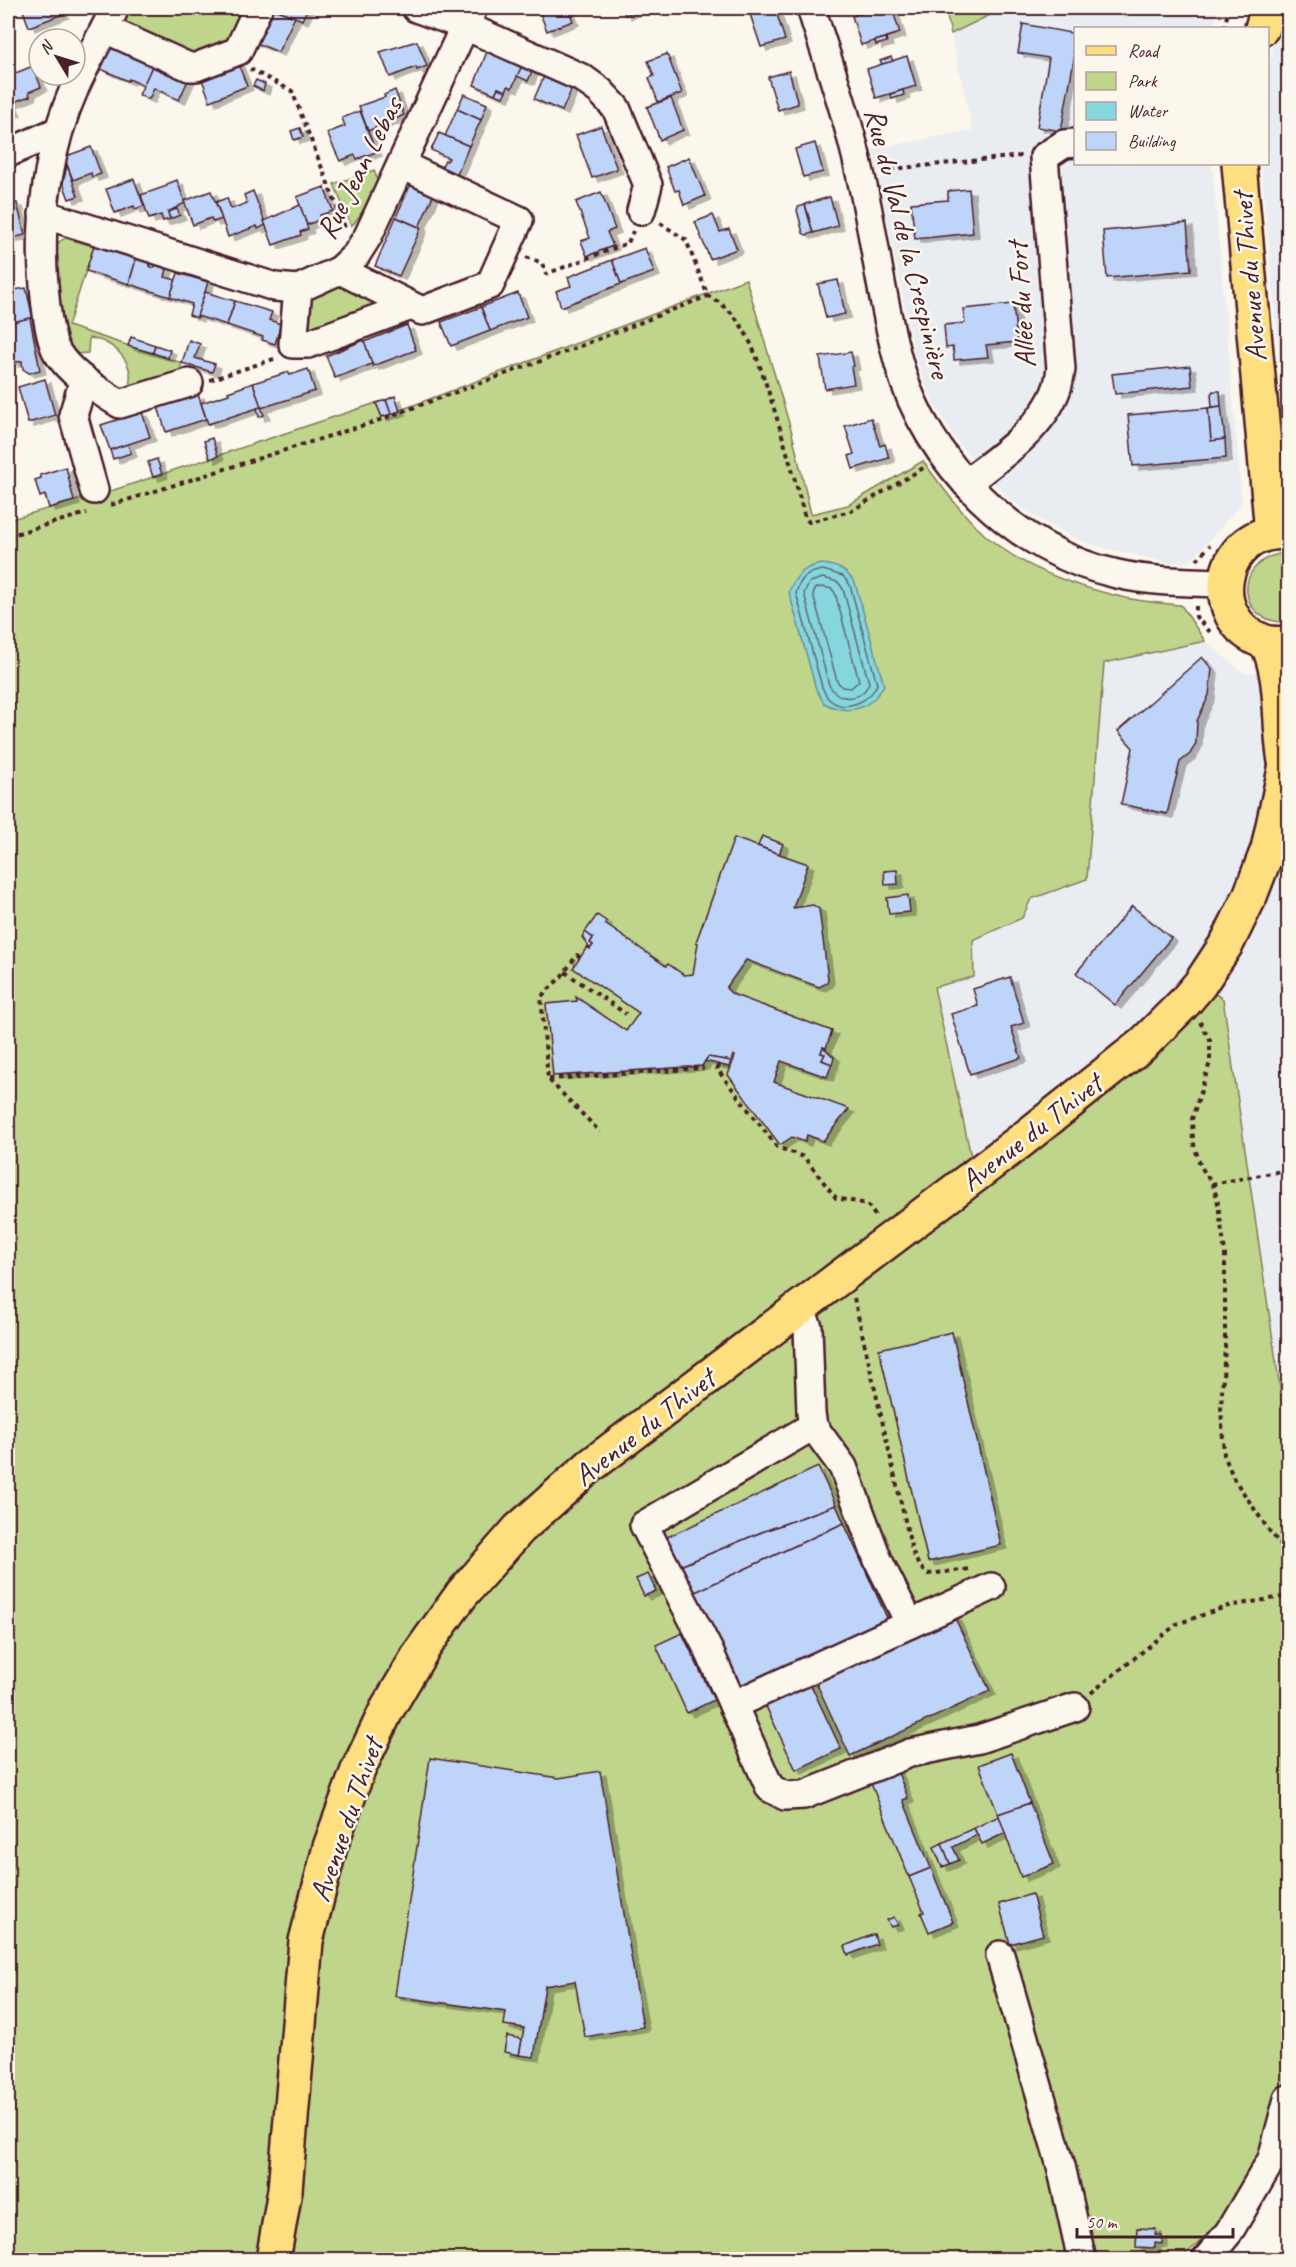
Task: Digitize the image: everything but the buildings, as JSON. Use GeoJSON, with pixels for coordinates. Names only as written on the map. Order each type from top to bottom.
{"type":"FeatureCollection","features":[{"type":"Feature","properties":{"kind":"main road"},"geometry":{"type":"LineString","coordinates":[[1239,27],[1244,8]]}},
{"type":"Feature","properties":{"kind":"main road"},"geometry":{"type":"LineString","coordinates":[[1262,27],[1268,8]]}},
{"type":"Feature","properties":{"kind":"main road","name":"Avenue du Thivet"},"geometry":{"type":"LineString","coordinates":[[1239,165],[1280,533]]}},
{"type":"Feature","properties":{"kind":"main road"},"geometry":{"type":"LineString","coordinates":[[1278,643],[1247,633],[1234,620],[1226,602],[1210,583],[1230,565],[1240,550],[1254,539],[1280,533]]}},
{"type":"Feature","properties":{"kind":"main road","name":"Avenue du Thivet"},"geometry":{"type":"LineString","coordinates":[[273,2259],[285,2190],[306,1941],[330,1847],[358,1770],[386,1711],[422,1650],[462,1594],[519,1529],[590,1466],[1022,1140],[1143,1044],[1184,1003],[1200,984],[1227,943],[1250,896],[1268,849],[1287,758],[1281,739],[1280,696],[1273,655],[1278,643]]}},
{"type":"Feature","properties":{"kind":"street"},"geometry":{"type":"LineString","coordinates":[[189,383],[120,404],[69,368],[56,350],[45,303],[40,248],[43,214],[58,131],[76,86],[110,18],[189,67],[196,67],[238,51],[258,8]]}},
{"type":"Feature","properties":{"kind":"street"},"geometry":{"type":"LineString","coordinates":[[416,8],[466,14],[582,78],[600,91],[616,108],[648,185],[641,211]]}},
{"type":"Feature","properties":{"kind":"street","name":"Rue du Val de la Crespinière"},"geometry":{"type":"LineString","coordinates":[[811,8],[860,172],[884,300],[899,365],[917,414],[945,456],[966,483],[1010,525],[1075,560],[1116,574],[1210,583]]}},
{"type":"Feature","properties":{"kind":"street","name":"Rue Jean Lebas"},"geometry":{"type":"LineString","coordinates":[[298,289],[348,262],[368,236],[402,165],[466,14]]}},
{"type":"Feature","properties":{"kind":"street"},"geometry":{"type":"LineString","coordinates":[[8,153],[58,131]]}},
{"type":"Feature","properties":{"kind":"street"},"geometry":{"type":"LineString","coordinates":[[1044,157],[1064,144],[1074,143]]}},
{"type":"Feature","properties":{"kind":"street","name":"Allée du Fort"},"geometry":{"type":"LineString","coordinates":[[966,483],[1012,448],[1040,417],[1058,388],[1061,369],[1044,157]]}},
{"type":"Feature","properties":{"kind":"street"},"geometry":{"type":"LineString","coordinates":[[348,262],[411,306],[422,310],[490,285],[519,220],[402,165]]}},
{"type":"Feature","properties":{"kind":"street"},"geometry":{"type":"LineString","coordinates":[[43,214],[275,287],[298,289],[293,344],[308,344],[411,306]]}},
{"type":"Feature","properties":{"kind":"street"},"geometry":{"type":"LineString","coordinates":[[84,380],[73,415],[98,503]]}},
{"type":"Feature","properties":{"kind":"street"},"geometry":{"type":"LineString","coordinates":[[800,1308],[808,1327],[813,1426],[843,1467],[878,1560],[910,1624]]}},
{"type":"Feature","properties":{"kind":"street"},"geometry":{"type":"LineString","coordinates":[[813,1426],[644,1525],[709,1651],[770,1788],[785,1796],[804,1795],[910,1753],[979,1739],[1075,1707]]}},
{"type":"Feature","properties":{"kind":"street"},"geometry":{"type":"LineString","coordinates":[[733,1705],[991,1587]]}},
{"type":"Feature","properties":{"kind":"street"},"geometry":{"type":"LineString","coordinates":[[1000,1955],[1060,2166],[1082,2259]]}},
{"type":"Feature","properties":{"kind":"street"},"geometry":{"type":"LineString","coordinates":[[1206,2259],[1229,2232],[1272,2159],[1288,2099]]}},
{"type":"Feature","properties":{"kind":"path"},"geometry":{"type":"LineString","coordinates":[[1224,27],[1229,8]]}},
{"type":"Feature","properties":{"kind":"path"},"geometry":{"type":"LineString","coordinates":[[238,51],[249,69],[292,91],[348,262]]}},
{"type":"Feature","properties":{"kind":"path"},"geometry":{"type":"LineString","coordinates":[[860,172],[1029,155],[1044,157]]}},
{"type":"Feature","properties":{"kind":"path"},"geometry":{"type":"LineString","coordinates":[[505,251],[542,262],[546,274],[628,243],[641,211],[686,240],[708,296],[721,302],[734,316],[754,351],[778,420],[805,518],[809,522],[851,511],[945,456]]}},
{"type":"Feature","properties":{"kind":"path"},"geometry":{"type":"LineString","coordinates":[[8,536],[98,503],[378,421],[708,296]]}},
{"type":"Feature","properties":{"kind":"path"},"geometry":{"type":"LineString","coordinates":[[189,383],[216,379],[275,359],[293,344]]}},
{"type":"Feature","properties":{"kind":"path"},"geometry":{"type":"LineString","coordinates":[[1214,540],[1197,560],[1210,583],[1196,616],[1218,638]]}},
{"type":"Feature","properties":{"kind":"path"},"geometry":{"type":"LineString","coordinates":[[580,958],[577,956],[541,997],[548,1079],[600,1132]]}},
{"type":"Feature","properties":{"kind":"path"},"geometry":{"type":"LineString","coordinates":[[565,972],[626,1014]]}},
{"type":"Feature","properties":{"kind":"path"},"geometry":{"type":"LineString","coordinates":[[1184,1003],[1200,1022],[1210,1040],[1210,1062],[1192,1119],[1193,1141],[1200,1165],[1217,1197],[1224,1252],[1225,1347],[1221,1407],[1224,1455],[1234,1479],[1288,1554]]}},
{"type":"Feature","properties":{"kind":"path"},"geometry":{"type":"LineString","coordinates":[[719,1065],[717,1069],[777,1147],[804,1157],[836,1198],[867,1204],[880,1222]]}},
{"type":"Feature","properties":{"kind":"path"},"geometry":{"type":"LineString","coordinates":[[548,1079],[704,1068]]}},
{"type":"Feature","properties":{"kind":"path"},"geometry":{"type":"LineString","coordinates":[[1212,1184],[1288,1170]]}},
{"type":"Feature","properties":{"kind":"path"},"geometry":{"type":"LineString","coordinates":[[848,1271],[912,1551],[919,1566],[928,1575],[980,1567],[995,1575],[995,1581],[991,1587]]}},
{"type":"Feature","properties":{"kind":"path"},"geometry":{"type":"LineString","coordinates":[[1075,1707],[1177,1624],[1228,1606],[1288,1596]]}},
{"type":"Feature","properties":{"kind":"shaded area"},"geometry":{"type":"Polygon","coordinates":[[[1004,8],[1218,8],[1214,27],[1074,27],[1074,165],[1212,165],[1242,503],[1190,562],[1169,563],[1088,544],[1050,526],[1010,500],[959,445],[934,404],[915,357],[873,149],[973,130],[951,34],[1004,8]]]}},
{"type":"Feature","properties":{"kind":"shaded area"},"geometry":{"type":"Polygon","coordinates":[[[1285,8],[1288,8],[1288,418],[1279,352],[1261,165],[1269,165],[1269,64],[1285,8]]]}},
{"type":"Feature","properties":{"kind":"shaded area"},"geometry":{"type":"Polygon","coordinates":[[[792,433],[811,514],[848,505],[973,973],[972,940],[1022,918],[1031,899],[1087,879],[1104,663],[1205,641],[1245,674],[1288,669],[1288,1443],[1223,999],[975,1175],[967,1140],[769,1284],[792,433]]]}},
{"type":"Feature","properties":{"kind":"green space"},"geometry":{"type":"Polygon","coordinates":[[[130,8],[250,8],[235,40],[200,60],[118,27],[130,8]]]}},
{"type":"Feature","properties":{"kind":"green space"},"geometry":{"type":"Polygon","coordinates":[[[945,8],[1004,8],[951,34],[945,8]]]}},
{"type":"Feature","properties":{"kind":"green space"},"geometry":{"type":"Polygon","coordinates":[[[374,170],[377,179],[374,190],[363,211],[351,226],[334,184],[374,170]]]}},
{"type":"Feature","properties":{"kind":"green space"},"geometry":{"type":"Polygon","coordinates":[[[65,238],[94,246],[68,326],[182,363],[177,378],[127,391],[130,372],[127,363],[107,343],[89,338],[88,353],[75,354],[65,346],[50,254],[65,238]]]}},
{"type":"Feature","properties":{"kind":"green space"},"geometry":{"type":"Polygon","coordinates":[[[746,279],[792,433],[811,514],[848,505],[923,461],[976,527],[1015,557],[1049,574],[1085,587],[1136,600],[1181,605],[1205,641],[1104,663],[1087,879],[1031,899],[1022,918],[973,940],[974,977],[934,987],[975,1175],[1200,984],[1223,999],[1288,1443],[1288,2068],[1273,2130],[1226,2219],[1180,2259],[8,2259],[8,520],[85,498],[99,497],[108,492],[376,403],[382,417],[746,279]]]}},
{"type":"Feature","properties":{"kind":"green space"},"geometry":{"type":"Polygon","coordinates":[[[342,282],[388,302],[323,333],[306,330],[304,302],[342,282]]]}},
{"type":"Feature","properties":{"kind":"green space"},"geometry":{"type":"Polygon","coordinates":[[[1279,554],[1288,555],[1287,622],[1271,620],[1258,614],[1247,593],[1248,580],[1254,569],[1264,560],[1279,554]]]}},
{"type":"Feature","properties":{"kind":"water"},"geometry":{"type":"Polygon","coordinates":[[[823,564],[842,569],[855,583],[884,685],[872,700],[850,710],[824,703],[816,689],[789,592],[802,572],[823,564]]]}}]}
